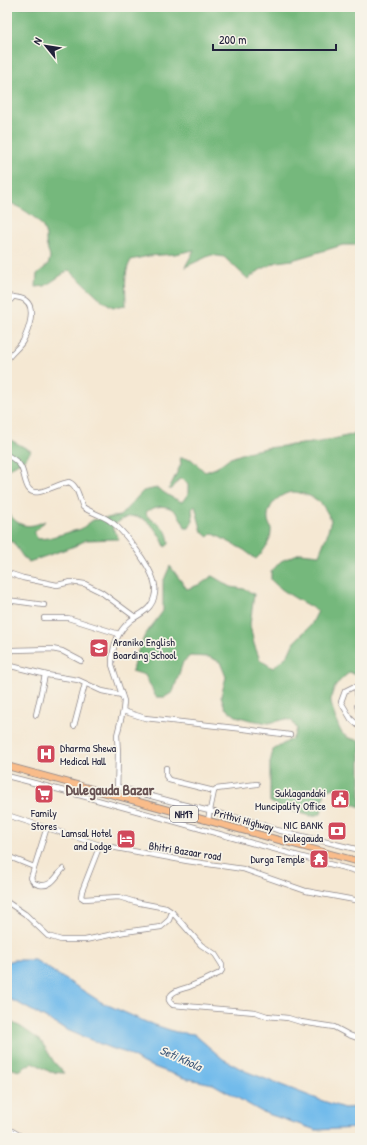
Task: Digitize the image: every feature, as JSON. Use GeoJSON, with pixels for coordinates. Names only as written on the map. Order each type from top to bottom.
{"type":"FeatureCollection","features":[{"type":"Feature","properties":{"kind":"highway","name":"Prithvi Highway"},"geometry":{"type":"LineString","coordinates":[[7,766],[360,862]]}},
{"type":"Feature","properties":{"kind":"street"},"geometry":{"type":"LineString","coordinates":[[7,296],[22,298],[30,307],[29,325],[23,341],[7,360]]}},
{"type":"Feature","properties":{"kind":"street"},"geometry":{"type":"LineString","coordinates":[[7,304],[13,297]]}},
{"type":"Feature","properties":{"kind":"street"},"geometry":{"type":"LineString","coordinates":[[7,455],[18,462],[27,487],[36,493],[63,483],[72,483],[77,491],[83,507],[94,514],[111,521],[126,536],[147,566],[155,587],[150,606],[130,621],[119,634],[115,644],[112,665],[124,701],[117,735],[117,796]]}},
{"type":"Feature","properties":{"kind":"street"},"geometry":{"type":"LineString","coordinates":[[7,579],[8,573],[23,578],[57,585],[71,582],[85,584],[101,592],[135,617]]}},
{"type":"Feature","properties":{"kind":"street"},"geometry":{"type":"LineString","coordinates":[[7,600],[44,605]]}},
{"type":"Feature","properties":{"kind":"street"},"geometry":{"type":"LineString","coordinates":[[44,618],[68,618],[119,634]]}},
{"type":"Feature","properties":{"kind":"street"},"geometry":{"type":"LineString","coordinates":[[7,658],[8,654],[12,650],[52,649],[62,651],[81,661]]}},
{"type":"Feature","properties":{"kind":"street"},"geometry":{"type":"LineString","coordinates":[[7,665],[71,679],[102,691],[122,695]]}},
{"type":"Feature","properties":{"kind":"street"},"geometry":{"type":"LineString","coordinates":[[36,715],[45,674]]}},
{"type":"Feature","properties":{"kind":"street"},"geometry":{"type":"LineString","coordinates":[[74,726],[85,684]]}},
{"type":"Feature","properties":{"kind":"street"},"geometry":{"type":"LineString","coordinates":[[360,712],[357,706],[360,702],[356,687],[349,688],[344,691],[341,702],[351,719],[360,727]]}},
{"type":"Feature","properties":{"kind":"street"},"geometry":{"type":"LineString","coordinates":[[123,711],[145,718],[290,735]]}},
{"type":"Feature","properties":{"kind":"street"},"geometry":{"type":"LineString","coordinates":[[166,768],[166,776],[169,780],[192,787],[214,791],[219,788],[232,788],[257,784]]}},
{"type":"Feature","properties":{"kind":"street"},"geometry":{"type":"LineString","coordinates":[[7,776],[360,872]]}},
{"type":"Feature","properties":{"kind":"street"},"geometry":{"type":"LineString","coordinates":[[118,787],[258,823],[277,830],[360,850]]}},
{"type":"Feature","properties":{"kind":"street"},"geometry":{"type":"LineString","coordinates":[[208,820],[214,791]]}},
{"type":"Feature","properties":{"kind":"street","name":"Bhitri Bazaar road"},"geometry":{"type":"LineString","coordinates":[[7,815],[100,845],[187,861],[242,869],[306,891],[360,901]]}},
{"type":"Feature","properties":{"kind":"street"},"geometry":{"type":"LineString","coordinates":[[47,828],[34,867],[31,878],[32,881],[43,886],[50,884],[63,869]]}},
{"type":"Feature","properties":{"kind":"street"},"geometry":{"type":"LineString","coordinates":[[100,845],[81,897],[84,899],[118,897],[166,908],[172,912],[201,945],[215,954],[222,965],[222,970],[220,973],[174,992],[170,996],[170,1003],[173,1005],[255,1012],[267,1016],[288,1018],[301,1022],[334,1027],[360,1039]]}},
{"type":"Feature","properties":{"kind":"street"},"geometry":{"type":"LineString","coordinates":[[7,856],[34,867]]}},
{"type":"Feature","properties":{"kind":"street"},"geometry":{"type":"LineString","coordinates":[[7,902],[25,914],[48,936],[61,940],[85,940],[124,932],[161,927],[170,920],[172,912]]}},
{"type":"Feature","properties":{"kind":"street"},"geometry":{"type":"LineString","coordinates":[[7,1128],[24,1138]]}},
{"type":"Feature","properties":{"kind":"green space"},"geometry":{"type":"Polygon","coordinates":[[[7,7],[360,7],[360,245],[343,245],[292,260],[277,262],[260,270],[248,279],[224,257],[211,255],[185,267],[194,250],[175,254],[148,256],[131,260],[128,265],[126,276],[126,305],[113,307],[103,301],[69,270],[45,286],[36,287],[37,274],[48,265],[50,259],[46,245],[45,232],[39,222],[23,210],[7,201],[7,7]]]}},
{"type":"Feature","properties":{"kind":"green space"},"geometry":{"type":"Polygon","coordinates":[[[360,430],[360,681],[357,676],[350,672],[340,680],[335,687],[331,702],[341,732],[349,738],[360,740],[360,807],[351,803],[344,791],[334,788],[325,791],[321,814],[311,816],[285,809],[270,802],[270,763],[273,750],[293,738],[297,729],[292,721],[286,719],[269,723],[250,720],[236,716],[225,708],[221,696],[226,677],[220,662],[209,657],[190,656],[183,662],[173,692],[165,697],[156,697],[145,675],[132,671],[135,658],[145,635],[163,611],[163,582],[170,566],[187,589],[201,584],[212,576],[231,587],[244,589],[254,594],[250,625],[254,644],[260,660],[273,668],[288,655],[294,642],[311,625],[318,611],[293,597],[276,585],[271,580],[271,572],[281,561],[300,553],[319,555],[331,520],[320,502],[312,497],[294,492],[283,495],[273,503],[268,514],[268,520],[271,528],[269,540],[264,550],[256,559],[244,550],[212,533],[208,537],[202,532],[195,506],[192,509],[193,521],[189,528],[185,528],[176,512],[164,506],[151,509],[146,512],[147,516],[162,527],[167,533],[169,544],[165,547],[163,541],[150,524],[138,517],[132,516],[123,519],[112,527],[119,539],[86,540],[75,546],[29,562],[23,557],[13,542],[7,541],[7,511],[15,520],[24,525],[28,526],[39,524],[45,521],[34,533],[38,539],[48,538],[81,529],[93,520],[120,516],[143,491],[157,488],[182,502],[188,494],[188,485],[184,480],[179,479],[172,489],[169,489],[181,464],[180,458],[191,459],[205,472],[216,468],[228,459],[247,452],[266,448],[320,442],[351,435],[360,430]]]}},
{"type":"Feature","properties":{"kind":"green space"},"geometry":{"type":"Polygon","coordinates":[[[7,438],[31,451],[25,459],[7,470],[7,438]]]}},
{"type":"Feature","properties":{"kind":"green space"},"geometry":{"type":"Polygon","coordinates":[[[7,1020],[21,1027],[41,1041],[54,1062],[64,1073],[50,1072],[33,1062],[19,1071],[7,1067],[7,1020]]]}},
{"type":"Feature","properties":{"kind":"water","name":"Seti Khola"},"geometry":{"type":"Polygon","coordinates":[[[13,960],[35,960],[101,1002],[146,1022],[176,1032],[194,1034],[223,1059],[245,1071],[344,1108],[360,1107],[360,1128],[316,1130],[262,1112],[213,1084],[184,1078],[143,1063],[127,1053],[110,1048],[67,1030],[7,998],[7,962],[13,960]]]}},
{"type":"Feature","properties":{"kind":"waterway"},"geometry":{"type":"LineString","coordinates":[[7,1131],[18,1138]]}},
{"type":"Feature","properties":{"kind":"place","name":"Araniko English Boarding School"},"geometry":{"type":"Point","coordinates":[99,648]}},
{"type":"Feature","properties":{"kind":"place","name":"Dharma Shewa Medical Hall"},"geometry":{"type":"Point","coordinates":[46,754]}},
{"type":"Feature","properties":{"kind":"place","name":"Family Stores"},"geometry":{"type":"Point","coordinates":[44,794]}},
{"type":"Feature","properties":{"kind":"place","name":"Suklagandaki Muncipality Office"},"geometry":{"type":"Point","coordinates":[340,799]}},
{"type":"Feature","properties":{"kind":"place","name":"NIC BANK Dulegauda"},"geometry":{"type":"Point","coordinates":[337,831]}},
{"type":"Feature","properties":{"kind":"place","name":"Lamsal Hotel and Lodge"},"geometry":{"type":"Point","coordinates":[126,839]}},
{"type":"Feature","properties":{"kind":"place","name":"Durga Temple"},"geometry":{"type":"Point","coordinates":[319,859]}},
{"type":"Feature","properties":{"kind":"district","name":"Dulegauda Bazar"},"geometry":{"type":"Point","coordinates":[110,789]}}]}
